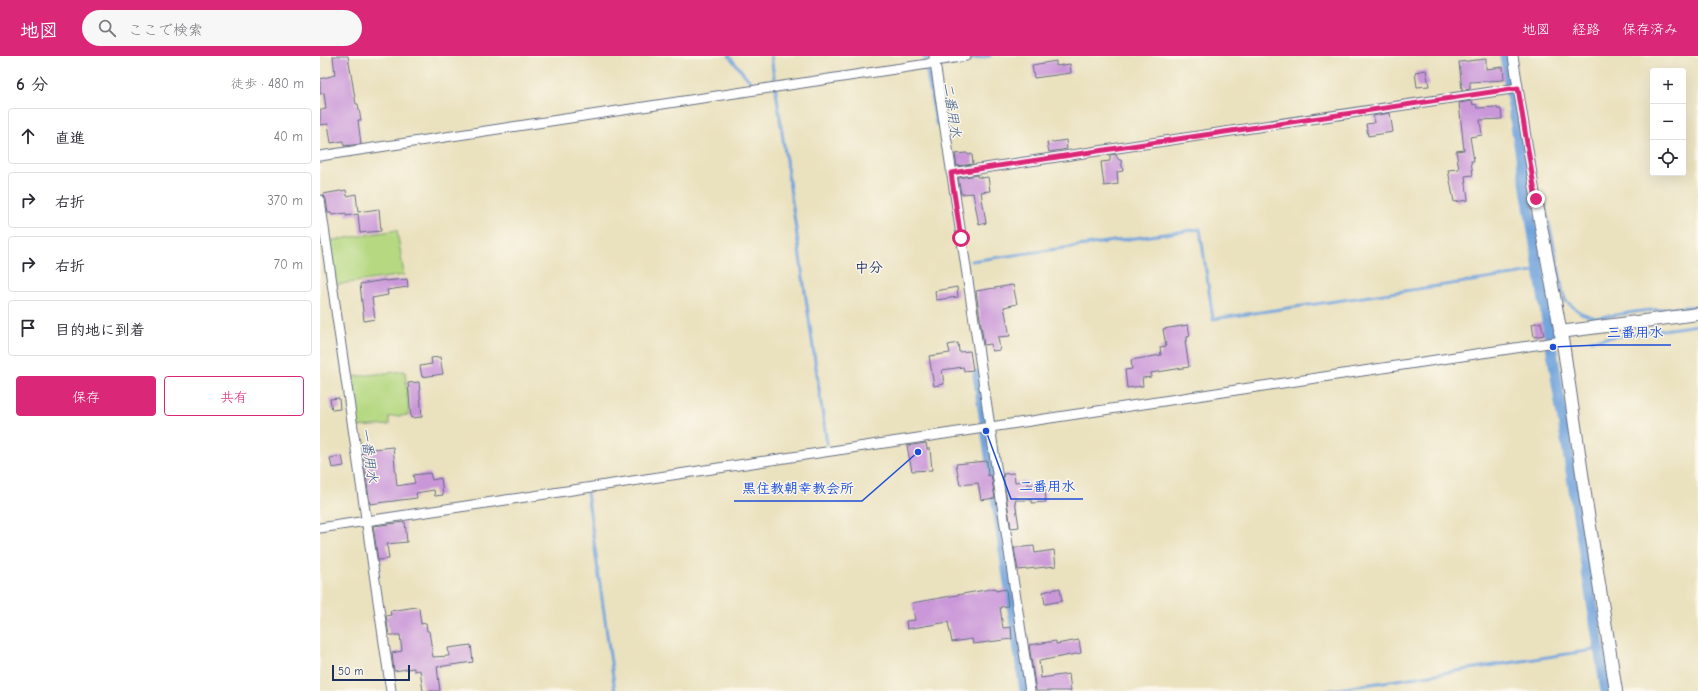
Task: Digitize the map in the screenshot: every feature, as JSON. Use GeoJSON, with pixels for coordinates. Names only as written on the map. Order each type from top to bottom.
{"type":"FeatureCollection","features":[{"type":"Feature","properties":{"kind":"street"},"geometry":{"type":"LineString","coordinates":[[320,156],[776,87],[966,56]]}},
{"type":"Feature","properties":{"kind":"street"},"geometry":{"type":"LineString","coordinates":[[1512,56],[1513,89],[1536,199],[1556,339],[1586,501],[1616,691]]}},
{"type":"Feature","properties":{"kind":"street"},"geometry":{"type":"LineString","coordinates":[[932,61],[951,173],[987,427],[1002,500],[1030,691]]}},
{"type":"Feature","properties":{"kind":"street"},"geometry":{"type":"LineString","coordinates":[[951,173],[1513,89]]}},
{"type":"Feature","properties":{"kind":"street"},"geometry":{"type":"LineString","coordinates":[[320,200],[364,521],[391,691]]}},
{"type":"Feature","properties":{"kind":"street"},"geometry":{"type":"LineString","coordinates":[[320,528],[1556,339],[1698,314]]}},
{"type":"Feature","properties":{"kind":"green space"},"geometry":{"type":"Polygon","coordinates":[[[397,230],[404,275],[334,285],[328,241],[397,230]]]}},
{"type":"Feature","properties":{"kind":"green space"},"geometry":{"type":"Polygon","coordinates":[[[405,371],[409,415],[389,417],[389,425],[356,427],[349,377],[405,371]]]}},
{"type":"Feature","properties":{"kind":"building"},"geometry":{"type":"Polygon","coordinates":[[[333,56],[348,56],[356,104],[358,104],[361,120],[358,120],[361,144],[344,146],[343,141],[331,143],[328,124],[320,125],[320,110],[326,109],[324,93],[320,94],[320,79],[335,75],[333,56]]]}},
{"type":"Feature","properties":{"kind":"building"},"geometry":{"type":"Polygon","coordinates":[[[1486,59],[1486,69],[1503,67],[1504,80],[1470,82],[1470,89],[1462,90],[1459,62],[1486,59]]]}},
{"type":"Feature","properties":{"kind":"building"},"geometry":{"type":"Polygon","coordinates":[[[1056,61],[1056,66],[1070,64],[1071,73],[1034,78],[1032,65],[1056,61]]]}},
{"type":"Feature","properties":{"kind":"building"},"geometry":{"type":"Polygon","coordinates":[[[1426,70],[1429,86],[1417,87],[1415,72],[1426,70]]]}},
{"type":"Feature","properties":{"kind":"building"},"geometry":{"type":"Polygon","coordinates":[[[1472,101],[1473,105],[1476,104],[1477,108],[1497,107],[1497,109],[1501,109],[1502,119],[1480,120],[1482,135],[1470,137],[1474,161],[1471,161],[1473,175],[1465,176],[1468,200],[1454,202],[1448,170],[1459,169],[1456,151],[1464,150],[1459,103],[1472,101]]]}},
{"type":"Feature","properties":{"kind":"building"},"geometry":{"type":"Polygon","coordinates":[[[1390,113],[1393,132],[1368,136],[1366,124],[1374,123],[1373,116],[1390,113]]]}},
{"type":"Feature","properties":{"kind":"building"},"geometry":{"type":"Polygon","coordinates":[[[1066,140],[1067,149],[1049,152],[1047,143],[1066,140]]]}},
{"type":"Feature","properties":{"kind":"building"},"geometry":{"type":"Polygon","coordinates":[[[967,153],[968,155],[972,154],[973,164],[957,166],[955,154],[967,153]]]}},
{"type":"Feature","properties":{"kind":"building"},"geometry":{"type":"Polygon","coordinates":[[[1115,154],[1119,160],[1121,160],[1123,171],[1117,172],[1118,184],[1104,186],[1101,162],[1110,161],[1110,155],[1115,154]]]}},
{"type":"Feature","properties":{"kind":"building"},"geometry":{"type":"Polygon","coordinates":[[[977,175],[977,177],[981,178],[988,177],[990,191],[981,192],[986,223],[979,225],[973,193],[961,194],[958,178],[977,175]]]}},
{"type":"Feature","properties":{"kind":"building"},"geometry":{"type":"Polygon","coordinates":[[[346,190],[347,196],[356,194],[358,212],[379,209],[381,231],[360,233],[358,214],[346,216],[346,213],[332,215],[331,213],[328,213],[326,199],[323,194],[346,190]]]}},
{"type":"Feature","properties":{"kind":"building"},"geometry":{"type":"Polygon","coordinates":[[[407,279],[408,287],[387,290],[388,295],[372,298],[375,319],[364,321],[360,284],[385,280],[407,279]]]}},
{"type":"Feature","properties":{"kind":"building"},"geometry":{"type":"Polygon","coordinates":[[[1013,285],[1017,304],[1004,307],[1010,336],[998,337],[1000,350],[992,351],[991,344],[984,345],[976,291],[1013,285]]]}},
{"type":"Feature","properties":{"kind":"building"},"geometry":{"type":"Polygon","coordinates":[[[957,287],[958,297],[936,300],[935,291],[957,287]]]}},
{"type":"Feature","properties":{"kind":"building"},"geometry":{"type":"Polygon","coordinates":[[[1541,322],[1544,335],[1534,337],[1532,324],[1541,322]]]}},
{"type":"Feature","properties":{"kind":"building"},"geometry":{"type":"Polygon","coordinates":[[[1188,325],[1190,336],[1187,337],[1187,341],[1185,341],[1189,367],[1151,373],[1151,377],[1142,378],[1143,386],[1127,388],[1125,370],[1132,369],[1131,360],[1161,355],[1160,347],[1166,346],[1163,329],[1188,325]]]}},
{"type":"Feature","properties":{"kind":"building"},"geometry":{"type":"Polygon","coordinates":[[[958,343],[959,352],[970,351],[973,370],[964,371],[963,367],[942,370],[944,384],[934,386],[929,356],[950,353],[948,345],[958,343]]]}},
{"type":"Feature","properties":{"kind":"building"},"geometry":{"type":"Polygon","coordinates":[[[440,357],[443,374],[422,377],[420,366],[432,364],[431,358],[440,357]]]}},
{"type":"Feature","properties":{"kind":"building"},"geometry":{"type":"Polygon","coordinates":[[[419,382],[422,417],[411,418],[408,383],[419,382]]]}},
{"type":"Feature","properties":{"kind":"building"},"geometry":{"type":"Polygon","coordinates":[[[339,398],[340,409],[332,410],[330,399],[339,398]]]}},
{"type":"Feature","properties":{"kind":"building"},"geometry":{"type":"Polygon","coordinates":[[[926,443],[927,449],[930,449],[932,470],[912,471],[907,446],[926,443]]]}},
{"type":"Feature","properties":{"kind":"building"},"geometry":{"type":"Polygon","coordinates":[[[393,447],[397,486],[415,483],[413,475],[430,473],[432,480],[441,478],[443,495],[435,496],[434,490],[416,493],[417,498],[370,504],[362,450],[393,447]]]}},
{"type":"Feature","properties":{"kind":"building"},"geometry":{"type":"Polygon","coordinates":[[[342,456],[344,466],[332,468],[330,458],[342,456]]]}},
{"type":"Feature","properties":{"kind":"building"},"geometry":{"type":"Polygon","coordinates":[[[987,461],[988,476],[991,475],[995,498],[981,500],[978,483],[960,485],[956,464],[987,461]]]}},
{"type":"Feature","properties":{"kind":"building"},"geometry":{"type":"Polygon","coordinates":[[[1014,473],[1015,482],[1027,481],[1028,485],[1039,484],[1040,490],[1045,489],[1046,502],[1032,503],[1032,500],[1015,500],[1019,527],[1011,528],[1003,474],[1014,473]]]}},
{"type":"Feature","properties":{"kind":"building"},"geometry":{"type":"Polygon","coordinates":[[[405,522],[407,542],[387,544],[389,559],[378,560],[373,526],[405,522]]]}},
{"type":"Feature","properties":{"kind":"building"},"geometry":{"type":"Polygon","coordinates":[[[1034,546],[1035,553],[1054,550],[1056,566],[1018,570],[1014,548],[1034,546]]]}},
{"type":"Feature","properties":{"kind":"building"},"geometry":{"type":"Polygon","coordinates":[[[996,588],[996,591],[1006,589],[1008,606],[1000,607],[1003,628],[1011,627],[1012,639],[973,644],[972,639],[952,642],[948,622],[907,629],[906,621],[915,620],[912,603],[996,588]]]}},
{"type":"Feature","properties":{"kind":"building"},"geometry":{"type":"Polygon","coordinates":[[[1060,588],[1062,601],[1045,604],[1043,592],[1060,588]]]}},
{"type":"Feature","properties":{"kind":"building"},"geometry":{"type":"Polygon","coordinates":[[[416,607],[419,608],[421,624],[426,623],[427,631],[429,631],[433,657],[449,656],[448,648],[471,645],[473,662],[437,667],[440,691],[423,691],[420,670],[414,671],[414,668],[394,671],[392,653],[402,651],[400,635],[389,635],[386,616],[391,615],[390,611],[416,607]]]}},
{"type":"Feature","properties":{"kind":"building"},"geometry":{"type":"Polygon","coordinates":[[[1079,640],[1081,653],[1039,661],[1041,678],[1069,674],[1071,691],[1036,691],[1029,645],[1056,641],[1056,644],[1079,640]]]}},
{"type":"Feature","properties":{"kind":"waterway"},"geometry":{"type":"LineString","coordinates":[[729,56],[754,86],[757,86]]}},
{"type":"Feature","properties":{"kind":"waterway"},"geometry":{"type":"LineString","coordinates":[[771,56],[827,444]]}},
{"type":"Feature","properties":{"kind":"waterway","name":"二番用水"},"geometry":{"type":"LineString","coordinates":[[928,56],[940,122]]}},
{"type":"Feature","properties":{"kind":"waterway"},"geometry":{"type":"LineString","coordinates":[[966,60],[990,56]]}},
{"type":"Feature","properties":{"kind":"waterway"},"geometry":{"type":"LineString","coordinates":[[1505,56],[1606,691]]}},
{"type":"Feature","properties":{"kind":"waterway"},"geometry":{"type":"LineString","coordinates":[[1543,198],[1556,254],[1563,294],[1566,301],[1581,313],[1595,318],[1641,311],[1698,306]]}},
{"type":"Feature","properties":{"kind":"waterway"},"geometry":{"type":"LineString","coordinates":[[971,261],[1200,229],[1213,319],[1541,271]]}},
{"type":"Feature","properties":{"kind":"waterway"},"geometry":{"type":"LineString","coordinates":[[1591,340],[1698,325]]}},
{"type":"Feature","properties":{"kind":"waterway","name":"二番用水"},"geometry":{"type":"LineString","coordinates":[[978,375],[1025,691]]}},
{"type":"Feature","properties":{"kind":"waterway"},"geometry":{"type":"LineString","coordinates":[[587,492],[615,691]]}},
{"type":"Feature","properties":{"kind":"waterway"},"geometry":{"type":"LineString","coordinates":[[1325,691],[1600,649]]}},
{"type":"Feature","properties":{"kind":"place","name":"三番用水"},"geometry":{"type":"Point","coordinates":[1553,347]}},
{"type":"Feature","properties":{"kind":"place","name":"二番用水"},"geometry":{"type":"Point","coordinates":[986,431]}},
{"type":"Feature","properties":{"kind":"place","name":"黒住教朝幸教会所"},"geometry":{"type":"Point","coordinates":[918,452]}},
{"type":"Feature","properties":{"kind":"district","name":"中分"},"geometry":{"type":"Point","coordinates":[869,267]}},
{"type":"Feature","properties":{"kind":"route"},"geometry":{"type":"LineString","coordinates":[[961,238],[951,173],[1518,88],[1536,199]]}},
{"type":"Feature","properties":{"kind":"water label","name":"一番用水"},"geometry":{"type":"Point","coordinates":[369,455]}}]}
